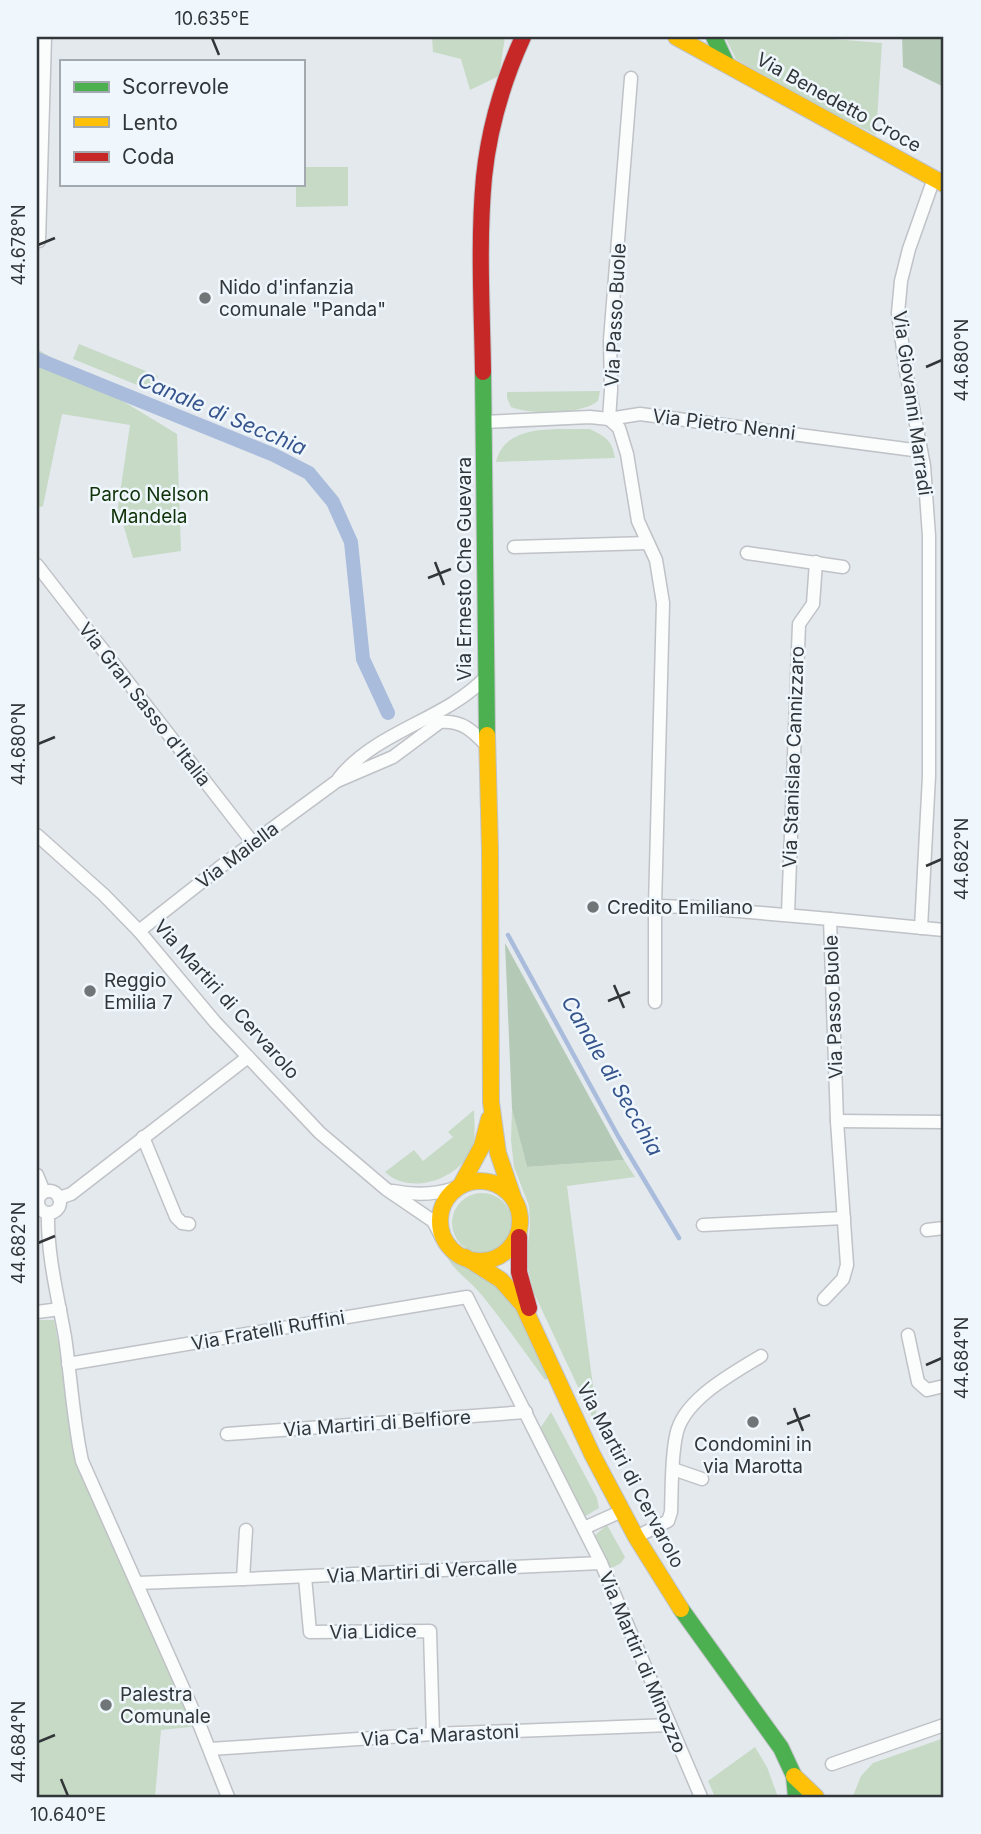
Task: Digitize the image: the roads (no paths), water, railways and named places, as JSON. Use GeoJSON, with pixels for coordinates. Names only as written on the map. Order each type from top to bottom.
{"type":"FeatureCollection","features":[{"type":"Feature","properties":{"kind":"street"},"geometry":{"type":"LineString","coordinates":[[39,241],[45,37]]}},
{"type":"Feature","properties":{"kind":"street","name":"Via Benedetto Croce"},"geometry":{"type":"LineString","coordinates":[[676,37],[940,181]]}},
{"type":"Feature","properties":{"kind":"street"},"geometry":{"type":"LineString","coordinates":[[714,37],[726,63]]}},
{"type":"Feature","properties":{"kind":"street","name":"Via Ernesto Che Guevara"},"geometry":{"type":"LineString","coordinates":[[513,1197],[498,1153],[491,1102],[481,266],[484,176],[498,106],[521,38]]}},
{"type":"Feature","properties":{"kind":"street","name":"Via Passo Buole"},"geometry":{"type":"LineString","coordinates":[[609,419],[610,340],[631,78]]}},
{"type":"Feature","properties":{"kind":"street","name":"Via Giovanni Marradi"},"geometry":{"type":"LineString","coordinates":[[921,928],[929,776],[929,536],[921,451],[905,371],[898,313],[901,281],[909,249],[932,184],[940,181]]}},
{"type":"Feature","properties":{"kind":"street","name":"Via Pietro Nenni"},"geometry":{"type":"LineString","coordinates":[[484,422],[590,417],[609,419],[640,414],[921,451]]}},
{"type":"Feature","properties":{"kind":"street"},"geometry":{"type":"LineString","coordinates":[[609,419],[619,428],[627,454],[638,521],[656,560],[663,603],[655,1002]]}},
{"type":"Feature","properties":{"kind":"street"},"geometry":{"type":"LineString","coordinates":[[514,547],[648,543]]}},
{"type":"Feature","properties":{"kind":"street"},"geometry":{"type":"LineString","coordinates":[[747,553],[843,567]]}},
{"type":"Feature","properties":{"kind":"street","name":"Via Stanislao Cannizzaro"},"geometry":{"type":"LineString","coordinates":[[788,914],[799,624],[813,604],[816,562]]}},
{"type":"Feature","properties":{"kind":"street","name":"Via Gran Sasso d'Italia"},"geometry":{"type":"LineString","coordinates":[[37,565],[253,843]]}},
{"type":"Feature","properties":{"kind":"street","name":"Via Maiella"},"geometry":{"type":"LineString","coordinates":[[337,781],[351,764],[370,748],[470,692],[485,678]]}},
{"type":"Feature","properties":{"kind":"street","name":"Via Maiella"},"geometry":{"type":"LineString","coordinates":[[139,931],[337,781],[393,757],[440,722],[449,721],[464,726],[487,746]]}},
{"type":"Feature","properties":{"kind":"street","name":"Via Martiri di Cervarolo"},"geometry":{"type":"LineString","coordinates":[[37,835],[104,895],[139,931],[248,1057],[320,1133],[386,1189],[433,1221],[442,1238],[453,1250],[501,1280],[523,1305],[592,1454],[636,1537],[686,1617],[781,1748],[794,1776],[796,1797]]}},
{"type":"Feature","properties":{"kind":"street","name":"Via Passo Buole"},"geometry":{"type":"LineString","coordinates":[[655,906],[830,919],[836,1121],[847,1270],[844,1279],[824,1299]]}},
{"type":"Feature","properties":{"kind":"street"},"geometry":{"type":"LineString","coordinates":[[830,919],[944,930]]}},
{"type":"Feature","properties":{"kind":"street"},"geometry":{"type":"LineString","coordinates":[[59,1198],[71,1194],[248,1057]]}},
{"type":"Feature","properties":{"kind":"street","name":"Via Ernesto Che Guevara"},"geometry":{"type":"LineString","coordinates":[[459,1186],[484,1144],[491,1102]]}},
{"type":"Feature","properties":{"kind":"street"},"geometry":{"type":"LineString","coordinates":[[836,1121],[944,1122]]}},
{"type":"Feature","properties":{"kind":"street"},"geometry":{"type":"LineString","coordinates":[[143,1137],[176,1217],[182,1223],[189,1224]]}},
{"type":"Feature","properties":{"kind":"street"},"geometry":{"type":"LineString","coordinates":[[37,1175],[44,1192]]}},
{"type":"Feature","properties":{"kind":"street"},"geometry":{"type":"LineString","coordinates":[[386,1189],[411,1194],[444,1192],[459,1186],[492,1183],[513,1197]]}},
{"type":"Feature","properties":{"kind":"street"},"geometry":{"type":"LineString","coordinates":[[442,1238],[439,1214],[445,1200],[459,1186]]}},
{"type":"Feature","properties":{"kind":"street"},"geometry":{"type":"LineString","coordinates":[[44,1192],[54,1193],[59,1198]]}},
{"type":"Feature","properties":{"kind":"street"},"geometry":{"type":"LineString","coordinates":[[44,1192],[38,1198],[38,1205],[41,1211],[48,1214],[58,1209],[59,1198]]}},
{"type":"Feature","properties":{"kind":"street","name":"Via Martiri di Cervarolo"},"geometry":{"type":"LineString","coordinates":[[513,1197],[520,1214],[517,1246],[519,1272],[534,1327]]}},
{"type":"Feature","properties":{"kind":"street"},"geometry":{"type":"LineString","coordinates":[[48,1214],[49,1238],[82,1461],[210,1749],[228,1797]]}},
{"type":"Feature","properties":{"kind":"street"},"geometry":{"type":"LineString","coordinates":[[703,1225],[844,1218]]}},
{"type":"Feature","properties":{"kind":"street"},"geometry":{"type":"LineString","coordinates":[[928,1230],[944,1228]]}},
{"type":"Feature","properties":{"kind":"street"},"geometry":{"type":"LineString","coordinates":[[465,1257],[480,1261],[502,1255],[513,1246],[520,1232]]}},
{"type":"Feature","properties":{"kind":"street","name":"Via Fratelli Ruffini"},"geometry":{"type":"LineString","coordinates":[[68,1364],[467,1297]]}},
{"type":"Feature","properties":{"kind":"street","name":"Via Martiri di Minozzo"},"geometry":{"type":"LineString","coordinates":[[467,1297],[601,1563],[701,1797]]}},
{"type":"Feature","properties":{"kind":"street"},"geometry":{"type":"LineString","coordinates":[[37,1312],[60,1309]]}},
{"type":"Feature","properties":{"kind":"street"},"geometry":{"type":"LineString","coordinates":[[908,1335],[918,1382],[928,1390],[944,1387]]}},
{"type":"Feature","properties":{"kind":"street"},"geometry":{"type":"LineString","coordinates":[[636,1537],[667,1521],[671,1512],[676,1433],[685,1414],[714,1385],[761,1356]]}},
{"type":"Feature","properties":{"kind":"street","name":"Via Martiri di Belfiore"},"geometry":{"type":"LineString","coordinates":[[228,1434],[526,1412]]}},
{"type":"Feature","properties":{"kind":"street"},"geometry":{"type":"LineString","coordinates":[[673,1469],[702,1479]]}},
{"type":"Feature","properties":{"kind":"street"},"geometry":{"type":"LineString","coordinates":[[584,1528],[622,1511]]}},
{"type":"Feature","properties":{"kind":"street"},"geometry":{"type":"LineString","coordinates":[[243,1579],[247,1530]]}},
{"type":"Feature","properties":{"kind":"street","name":"Via Martiri di Vercalle"},"geometry":{"type":"LineString","coordinates":[[137,1583],[601,1563]]}},
{"type":"Feature","properties":{"kind":"street","name":"Via Lidice"},"geometry":{"type":"LineString","coordinates":[[305,1577],[310,1632],[430,1631],[433,1734]]}},
{"type":"Feature","properties":{"kind":"street","name":"Via Ca' Marastoni"},"geometry":{"type":"LineString","coordinates":[[210,1749],[433,1734],[670,1725]]}},
{"type":"Feature","properties":{"kind":"street"},"geometry":{"type":"LineString","coordinates":[[832,1764],[944,1725]]}},
{"type":"Feature","properties":{"kind":"street","name":"Via Martiri di Cervarolo"},"geometry":{"type":"LineString","coordinates":[[794,1776],[816,1797]]}},
{"type":"Feature","properties":{"kind":"waterway","name":"Canale di Secchia"},"geometry":{"type":"LineString","coordinates":[[37,359],[274,455],[309,473],[333,502],[351,542],[363,659],[388,713]]}},
{"type":"Feature","properties":{"kind":"waterway","name":"Canale di Secchia"},"geometry":{"type":"LineString","coordinates":[[508,935],[618,1136],[679,1238]]}},
{"type":"Feature","properties":{"kind":"place","name":"Nido d'infanzia comunale \"Panda\""},"geometry":{"type":"Point","coordinates":[205,298]}},
{"type":"Feature","properties":{"kind":"place","name":"Credito Emiliano"},"geometry":{"type":"Point","coordinates":[593,907]}},
{"type":"Feature","properties":{"kind":"place","name":"Reggio Emilia 7"},"geometry":{"type":"Point","coordinates":[90,991]}},
{"type":"Feature","properties":{"kind":"place","name":"Condomini in via Marotta"},"geometry":{"type":"Point","coordinates":[753,1422]}},
{"type":"Feature","properties":{"kind":"place","name":"Palestra Comunale"},"geometry":{"type":"Point","coordinates":[106,1705]}},
{"type":"Feature","properties":{"kind":"park label","name":"Parco Nelson Mandela"},"geometry":{"type":"Point","coordinates":[149,505]}}]}
